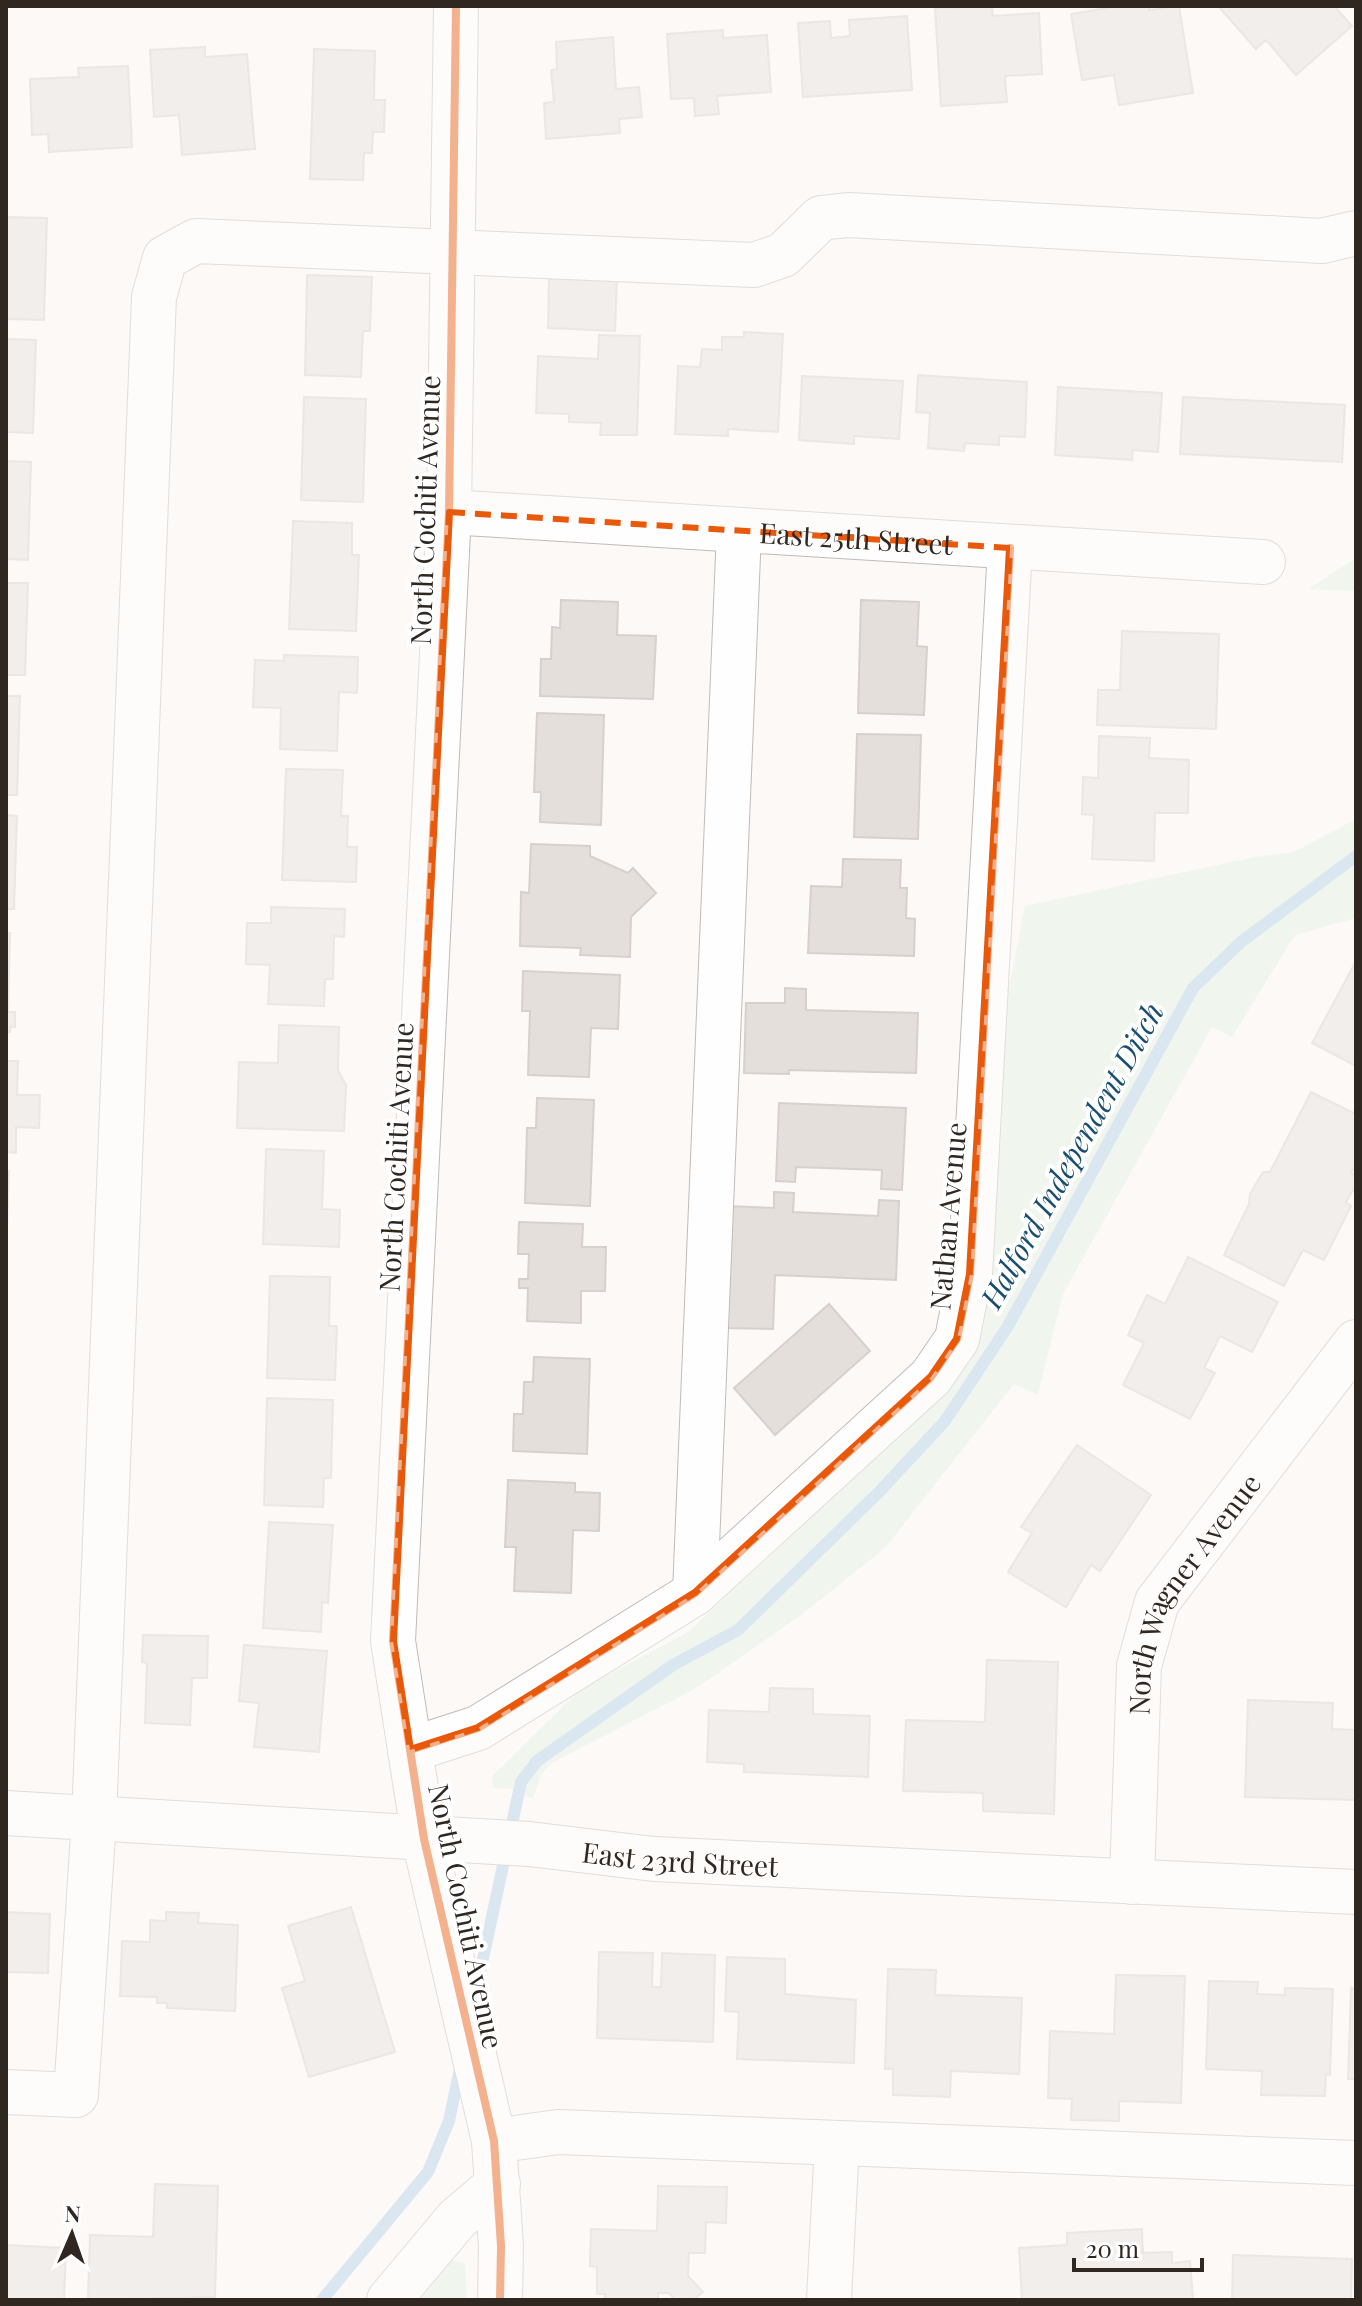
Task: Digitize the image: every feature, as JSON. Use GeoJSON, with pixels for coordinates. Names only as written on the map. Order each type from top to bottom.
{"type":"FeatureCollection","features":[{"type":"Feature","properties":{"kind":"street","name":"North Cochiti Avenue"},"geometry":{"type":"LineString","coordinates":[[456,6],[449,512],[393,1641],[424,1839],[494,2141],[500,2300]]}},
{"type":"Feature","properties":{"kind":"street"},"geometry":{"type":"LineString","coordinates":[[6,2092],[76,2095],[94,1819],[154,297],[165,258],[196,241],[754,265],[783,255],[821,218],[848,215],[1322,241],[1356,233]]}},
{"type":"Feature","properties":{"kind":"street","name":"East 25th Street"},"geometry":{"type":"LineString","coordinates":[[449,512],[1263,562]]}},
{"type":"Feature","properties":{"kind":"street"},"geometry":{"type":"LineString","coordinates":[[695,1593],[739,531]]}},
{"type":"Feature","properties":{"kind":"street","name":"Nathan Avenue"},"geometry":{"type":"LineString","coordinates":[[410,1750],[478,1728],[695,1593],[931,1377],[957,1339],[970,1274],[1010,548]]}},
{"type":"Feature","properties":{"kind":"street","name":"North Wagner Avenue"},"geometry":{"type":"LineString","coordinates":[[1132,1882],[1139,1666],[1157,1602],[1356,1342]]}},
{"type":"Feature","properties":{"kind":"street","name":"East 23rd Street"},"geometry":{"type":"LineString","coordinates":[[6,1813],[529,1844],[654,1859],[1356,1892]]}},
{"type":"Feature","properties":{"kind":"street"},"geometry":{"type":"LineString","coordinates":[[494,2141],[558,2132],[1356,2163]]}},
{"type":"Feature","properties":{"kind":"street"},"geometry":{"type":"LineString","coordinates":[[829,2300],[837,2143]]}},
{"type":"Feature","properties":{"kind":"street"},"geometry":{"type":"LineString","coordinates":[[389,2300],[457,2219],[498,2184]]}},
{"type":"Feature","properties":{"kind":"highlighted area"},"geometry":{"type":"Polygon","coordinates":[[[449,512],[1010,548],[970,1274],[957,1339],[931,1377],[695,1593],[478,1728],[410,1750],[393,1641],[449,512]]]}},
{"type":"Feature","properties":{"kind":"green space"},"geometry":{"type":"Polygon","coordinates":[[[1356,558],[1356,591],[1308,589],[1356,558]]]}},
{"type":"Feature","properties":{"kind":"green space"},"geometry":{"type":"Polygon","coordinates":[[[1356,819],[1356,918],[1295,935],[1232,1037],[1212,1027],[1063,1294],[1038,1395],[1014,1384],[885,1548],[801,1615],[698,1687],[550,1764],[541,1775],[533,1799],[511,1789],[493,1788],[492,1776],[581,1689],[688,1632],[943,1395],[975,1347],[985,1317],[1001,1030],[1025,906],[1255,857],[1294,852],[1356,819]]]}},
{"type":"Feature","properties":{"kind":"green space"},"geometry":{"type":"Polygon","coordinates":[[[452,2260],[465,2263],[467,2300],[420,2300],[452,2260]]]}},
{"type":"Feature","properties":{"kind":"building"},"geometry":{"type":"Polygon","coordinates":[[[992,6],[993,16],[1039,13],[1042,74],[1005,76],[1007,102],[941,106],[935,8],[992,6]]]}},
{"type":"Feature","properties":{"kind":"building"},"geometry":{"type":"Polygon","coordinates":[[[1119,6],[1149,6],[1149,10],[1179,6],[1193,93],[1119,105],[1114,75],[1082,80],[1071,14],[1119,6]]]}},
{"type":"Feature","properties":{"kind":"building"},"geometry":{"type":"Polygon","coordinates":[[[1218,6],[1334,6],[1352,26],[1296,75],[1266,40],[1256,49],[1218,6]]]}},
{"type":"Feature","properties":{"kind":"building"},"geometry":{"type":"Polygon","coordinates":[[[907,16],[912,90],[803,97],[798,23],[830,21],[831,38],[850,36],[849,20],[907,16]]]}},
{"type":"Feature","properties":{"kind":"building"},"geometry":{"type":"Polygon","coordinates":[[[723,30],[723,38],[767,35],[771,92],[717,96],[719,114],[695,116],[694,98],[671,99],[667,34],[723,30]]]}},
{"type":"Feature","properties":{"kind":"building"},"geometry":{"type":"Polygon","coordinates":[[[613,37],[616,89],[639,87],[642,117],[619,119],[620,133],[546,139],[544,103],[554,102],[551,70],[557,69],[556,42],[613,37]]]}},
{"type":"Feature","properties":{"kind":"building"},"geometry":{"type":"Polygon","coordinates":[[[205,47],[205,57],[247,54],[255,149],[182,155],[179,115],[154,117],[150,50],[205,47]]]}},
{"type":"Feature","properties":{"kind":"building"},"geometry":{"type":"Polygon","coordinates":[[[314,49],[375,51],[374,100],[385,100],[384,132],[373,132],[372,153],[364,153],[363,180],[310,179],[314,49]]]}},
{"type":"Feature","properties":{"kind":"building"},"geometry":{"type":"Polygon","coordinates":[[[128,66],[132,147],[49,152],[48,134],[32,135],[30,79],[79,77],[78,68],[128,66]]]}},
{"type":"Feature","properties":{"kind":"building"},"geometry":{"type":"Polygon","coordinates":[[[6,217],[47,218],[44,320],[6,319],[6,217]]]}},
{"type":"Feature","properties":{"kind":"building"},"geometry":{"type":"Polygon","coordinates":[[[549,274],[617,277],[615,331],[548,328],[549,274]]]}},
{"type":"Feature","properties":{"kind":"building"},"geometry":{"type":"Polygon","coordinates":[[[307,275],[372,277],[370,331],[363,331],[361,377],[305,375],[307,275]]]}},
{"type":"Feature","properties":{"kind":"building"},"geometry":{"type":"Polygon","coordinates":[[[744,332],[783,334],[778,432],[728,429],[728,436],[675,434],[678,366],[700,367],[702,349],[722,350],[722,337],[744,337],[744,332]]]}},
{"type":"Feature","properties":{"kind":"building"},"geometry":{"type":"Polygon","coordinates":[[[599,335],[640,336],[637,435],[600,435],[601,423],[569,422],[569,414],[536,413],[538,356],[598,359],[599,335]]]}},
{"type":"Feature","properties":{"kind":"building"},"geometry":{"type":"Polygon","coordinates":[[[6,339],[36,340],[33,433],[6,432],[6,339]]]}},
{"type":"Feature","properties":{"kind":"building"},"geometry":{"type":"Polygon","coordinates":[[[918,375],[1027,382],[1025,437],[999,436],[999,445],[965,443],[964,451],[928,448],[930,413],[916,412],[918,375]]]}},
{"type":"Feature","properties":{"kind":"building"},"geometry":{"type":"Polygon","coordinates":[[[802,376],[903,381],[899,439],[854,436],[854,444],[799,440],[802,376]]]}},
{"type":"Feature","properties":{"kind":"building"},"geometry":{"type":"Polygon","coordinates":[[[1058,387],[1162,393],[1158,452],[1133,450],[1132,460],[1055,455],[1058,387]]]}},
{"type":"Feature","properties":{"kind":"building"},"geometry":{"type":"Polygon","coordinates":[[[304,397],[366,399],[363,502],[301,500],[304,397]]]}},
{"type":"Feature","properties":{"kind":"building"},"geometry":{"type":"Polygon","coordinates":[[[1183,397],[1345,405],[1342,462],[1180,454],[1183,397]]]}},
{"type":"Feature","properties":{"kind":"building"},"geometry":{"type":"Polygon","coordinates":[[[6,461],[31,462],[28,560],[6,559],[6,461]]]}},
{"type":"Feature","properties":{"kind":"building"},"geometry":{"type":"Polygon","coordinates":[[[293,521],[352,523],[352,555],[359,555],[356,631],[289,629],[293,521]]]}},
{"type":"Feature","properties":{"kind":"building"},"geometry":{"type":"Polygon","coordinates":[[[6,583],[28,583],[25,675],[6,675],[6,583]]]}},
{"type":"Feature","properties":{"kind":"building"},"geometry":{"type":"Polygon","coordinates":[[[561,600],[618,602],[617,635],[656,636],[653,699],[540,696],[541,659],[551,659],[552,627],[560,628],[561,600]]]}},
{"type":"Feature","properties":{"kind":"building"},"geometry":{"type":"Polygon","coordinates":[[[861,600],[919,602],[917,646],[927,647],[924,715],[858,713],[861,600]]]}},
{"type":"Feature","properties":{"kind":"building"},"geometry":{"type":"Polygon","coordinates":[[[1122,631],[1219,634],[1216,729],[1097,725],[1098,690],[1120,690],[1122,631]]]}},
{"type":"Feature","properties":{"kind":"building"},"geometry":{"type":"Polygon","coordinates":[[[284,655],[358,657],[357,693],[339,692],[337,751],[280,749],[281,708],[253,707],[255,660],[284,661],[284,655]]]}},
{"type":"Feature","properties":{"kind":"building"},"geometry":{"type":"Polygon","coordinates":[[[6,696],[20,696],[17,795],[6,795],[6,696]]]}},
{"type":"Feature","properties":{"kind":"building"},"geometry":{"type":"Polygon","coordinates":[[[537,713],[604,715],[601,825],[540,822],[541,792],[534,792],[537,713]]]}},
{"type":"Feature","properties":{"kind":"building"},"geometry":{"type":"Polygon","coordinates":[[[857,734],[921,735],[918,839],[854,837],[857,734]]]}},
{"type":"Feature","properties":{"kind":"building"},"geometry":{"type":"Polygon","coordinates":[[[1099,736],[1150,738],[1149,758],[1189,760],[1188,813],[1155,813],[1154,861],[1092,859],[1094,815],[1082,814],[1083,777],[1098,778],[1099,736]]]}},
{"type":"Feature","properties":{"kind":"building"},"geometry":{"type":"Polygon","coordinates":[[[286,769],[343,770],[341,816],[348,816],[347,847],[357,847],[356,882],[282,880],[286,769]]]}},
{"type":"Feature","properties":{"kind":"building"},"geometry":{"type":"Polygon","coordinates":[[[6,815],[17,816],[14,909],[6,909],[6,815]]]}},
{"type":"Feature","properties":{"kind":"building"},"geometry":{"type":"Polygon","coordinates":[[[531,844],[590,846],[590,856],[628,873],[633,868],[656,893],[631,917],[630,957],[580,955],[581,948],[520,946],[521,892],[529,893],[531,844]]]}},
{"type":"Feature","properties":{"kind":"building"},"geometry":{"type":"Polygon","coordinates":[[[843,859],[901,860],[900,888],[907,888],[906,918],[915,919],[914,956],[808,953],[811,886],[842,887],[843,859]]]}},
{"type":"Feature","properties":{"kind":"building"},"geometry":{"type":"Polygon","coordinates":[[[271,907],[345,909],[344,937],[334,936],[333,979],[325,979],[324,1006],[268,1004],[270,965],[246,964],[247,923],[271,923],[271,907]]]}},
{"type":"Feature","properties":{"kind":"building"},"geometry":{"type":"Polygon","coordinates":[[[6,933],[10,933],[8,1012],[15,1012],[15,1027],[10,1027],[10,1032],[6,1032],[6,933]]]}},
{"type":"Feature","properties":{"kind":"building"},"geometry":{"type":"Polygon","coordinates":[[[1356,961],[1356,1066],[1312,1043],[1356,961]]]}},
{"type":"Feature","properties":{"kind":"building"},"geometry":{"type":"Polygon","coordinates":[[[523,971],[620,975],[618,1029],[591,1028],[589,1077],[528,1075],[530,1011],[522,1011],[523,971]]]}},
{"type":"Feature","properties":{"kind":"building"},"geometry":{"type":"Polygon","coordinates":[[[785,988],[806,989],[806,1010],[918,1013],[916,1073],[789,1070],[789,1074],[744,1073],[746,1003],[785,1003],[785,988]]]}},
{"type":"Feature","properties":{"kind":"building"},"geometry":{"type":"Polygon","coordinates":[[[279,1025],[339,1027],[338,1070],[346,1085],[344,1131],[237,1128],[239,1062],[278,1063],[279,1025]]]}},
{"type":"Feature","properties":{"kind":"building"},"geometry":{"type":"Polygon","coordinates":[[[6,1061],[18,1061],[17,1095],[40,1095],[39,1128],[16,1127],[16,1153],[6,1152],[6,1061]]]}},
{"type":"Feature","properties":{"kind":"building"},"geometry":{"type":"Polygon","coordinates":[[[1311,1092],[1356,1114],[1356,1164],[1351,1173],[1356,1176],[1356,1185],[1346,1202],[1351,1206],[1324,1260],[1303,1250],[1284,1286],[1224,1255],[1249,1204],[1250,1194],[1263,1172],[1270,1172],[1311,1092]]]}},
{"type":"Feature","properties":{"kind":"building"},"geometry":{"type":"Polygon","coordinates":[[[537,1098],[594,1100],[590,1206],[525,1203],[527,1128],[536,1128],[537,1098]]]}},
{"type":"Feature","properties":{"kind":"building"},"geometry":{"type":"Polygon","coordinates":[[[779,1103],[906,1108],[902,1190],[881,1189],[882,1170],[796,1167],[795,1182],[776,1181],[779,1103]]]}},
{"type":"Feature","properties":{"kind":"building"},"geometry":{"type":"Polygon","coordinates":[[[266,1149],[324,1151],[322,1209],[340,1210],[339,1247],[263,1244],[266,1149]]]}},
{"type":"Feature","properties":{"kind":"building"},"geometry":{"type":"Polygon","coordinates":[[[6,1171],[9,1171],[6,1252],[6,1171]]]}},
{"type":"Feature","properties":{"kind":"building"},"geometry":{"type":"Polygon","coordinates":[[[774,1192],[794,1193],[793,1212],[878,1216],[879,1200],[899,1201],[896,1280],[775,1275],[773,1329],[722,1328],[727,1206],[774,1208],[774,1192]]]}},
{"type":"Feature","properties":{"kind":"building"},"geometry":{"type":"Polygon","coordinates":[[[519,1222],[583,1224],[582,1247],[606,1247],[605,1291],[581,1291],[581,1323],[527,1321],[528,1288],[519,1288],[519,1279],[528,1279],[529,1254],[518,1254],[519,1222]]]}},
{"type":"Feature","properties":{"kind":"building"},"geometry":{"type":"Polygon","coordinates":[[[1188,1257],[1278,1302],[1252,1352],[1220,1336],[1204,1368],[1215,1373],[1190,1419],[1123,1385],[1144,1343],[1128,1335],[1147,1295],[1165,1304],[1188,1257]]]}},
{"type":"Feature","properties":{"kind":"building"},"geometry":{"type":"Polygon","coordinates":[[[270,1276],[330,1277],[329,1326],[337,1326],[335,1380],[267,1378],[270,1276]]]}},
{"type":"Feature","properties":{"kind":"building"},"geometry":{"type":"Polygon","coordinates":[[[829,1304],[870,1351],[775,1435],[734,1388],[829,1304]]]}},
{"type":"Feature","properties":{"kind":"building"},"geometry":{"type":"Polygon","coordinates":[[[534,1357],[590,1359],[587,1454],[513,1451],[514,1414],[523,1414],[524,1382],[533,1382],[534,1357]]]}},
{"type":"Feature","properties":{"kind":"building"},"geometry":{"type":"Polygon","coordinates":[[[267,1398],[333,1400],[331,1478],[324,1478],[323,1507],[264,1505],[267,1398]]]}},
{"type":"Feature","properties":{"kind":"building"},"geometry":{"type":"Polygon","coordinates":[[[1077,1445],[1151,1495],[1100,1571],[1091,1565],[1066,1607],[1008,1572],[1032,1533],[1021,1527],[1077,1445]]]}},
{"type":"Feature","properties":{"kind":"building"},"geometry":{"type":"Polygon","coordinates":[[[508,1480],[575,1483],[575,1492],[600,1493],[599,1531],[573,1530],[571,1593],[514,1591],[516,1547],[505,1547],[508,1480]]]}},
{"type":"Feature","properties":{"kind":"building"},"geometry":{"type":"Polygon","coordinates":[[[269,1522],[333,1525],[328,1603],[322,1602],[321,1632],[263,1628],[269,1522]]]}},
{"type":"Feature","properties":{"kind":"building"},"geometry":{"type":"Polygon","coordinates":[[[143,1635],[208,1636],[207,1678],[192,1678],[190,1725],[145,1723],[147,1663],[142,1662],[143,1635]]]}},
{"type":"Feature","properties":{"kind":"building"},"geometry":{"type":"Polygon","coordinates":[[[244,1645],[327,1651],[319,1752],[254,1747],[259,1703],[239,1701],[244,1645]]]}},
{"type":"Feature","properties":{"kind":"building"},"geometry":{"type":"Polygon","coordinates":[[[987,1660],[1058,1662],[1054,1814],[983,1811],[983,1793],[903,1791],[906,1720],[985,1722],[987,1660]]]}},
{"type":"Feature","properties":{"kind":"building"},"geometry":{"type":"Polygon","coordinates":[[[770,1688],[813,1689],[813,1714],[870,1716],[868,1777],[744,1772],[744,1764],[707,1762],[709,1710],[769,1712],[770,1688]]]}},
{"type":"Feature","properties":{"kind":"building"},"geometry":{"type":"Polygon","coordinates":[[[1248,1700],[1333,1703],[1332,1729],[1356,1730],[1356,1800],[1245,1797],[1248,1700]]]}},
{"type":"Feature","properties":{"kind":"building"},"geometry":{"type":"Polygon","coordinates":[[[351,1907],[395,2052],[309,2077],[282,1988],[305,1981],[288,1926],[351,1907]]]}},
{"type":"Feature","properties":{"kind":"building"},"geometry":{"type":"Polygon","coordinates":[[[6,1912],[50,1914],[48,1973],[6,1972],[6,1912]]]}},
{"type":"Feature","properties":{"kind":"building"},"geometry":{"type":"Polygon","coordinates":[[[166,1912],[199,1913],[198,1923],[238,1925],[235,2011],[167,2008],[167,2003],[157,2003],[157,1997],[120,1996],[122,1941],[150,1942],[150,1920],[166,1921],[166,1912]]]}},
{"type":"Feature","properties":{"kind":"building"},"geometry":{"type":"Polygon","coordinates":[[[599,1952],[653,1953],[652,1987],[661,1987],[662,1953],[715,1955],[713,2042],[597,2038],[599,1952]]]}},
{"type":"Feature","properties":{"kind":"building"},"geometry":{"type":"Polygon","coordinates":[[[727,1957],[785,1959],[785,1994],[856,2000],[854,2063],[737,2059],[739,2012],[725,2011],[727,1957]]]}},
{"type":"Feature","properties":{"kind":"building"},"geometry":{"type":"Polygon","coordinates":[[[888,1969],[936,1970],[935,1995],[1022,1998],[1019,2074],[951,2071],[950,2097],[893,2095],[893,2069],[885,2069],[888,1969]]]}},
{"type":"Feature","properties":{"kind":"building"},"geometry":{"type":"Polygon","coordinates":[[[1116,1975],[1185,1976],[1181,2103],[1119,2101],[1119,2121],[1071,2120],[1072,2099],[1048,2098],[1050,2031],[1114,2034],[1116,1975]]]}},
{"type":"Feature","properties":{"kind":"building"},"geometry":{"type":"Polygon","coordinates":[[[1209,1981],[1258,1982],[1257,1994],[1285,1995],[1285,1988],[1333,1989],[1330,2075],[1326,2074],[1325,2096],[1261,2095],[1262,2071],[1206,2069],[1209,1981]]]}},
{"type":"Feature","properties":{"kind":"building"},"geometry":{"type":"Polygon","coordinates":[[[1351,1988],[1356,1989],[1356,2079],[1348,2079],[1351,1988]]]}},
{"type":"Feature","properties":{"kind":"building"},"geometry":{"type":"Polygon","coordinates":[[[155,2184],[218,2186],[215,2297],[88,2300],[90,2235],[153,2237],[155,2184]]]}},
{"type":"Feature","properties":{"kind":"building"},"geometry":{"type":"Polygon","coordinates":[[[658,2186],[727,2187],[726,2223],[706,2222],[705,2253],[689,2253],[688,2276],[703,2292],[693,2300],[675,2300],[669,2293],[658,2293],[658,2300],[605,2300],[605,2294],[597,2294],[597,2267],[590,2266],[591,2229],[657,2231],[658,2186]]]}},
{"type":"Feature","properties":{"kind":"building"},"geometry":{"type":"Polygon","coordinates":[[[1142,2229],[1143,2253],[1172,2252],[1172,2263],[1190,2261],[1193,2300],[1022,2300],[1019,2248],[1067,2245],[1067,2233],[1142,2229]]]}},
{"type":"Feature","properties":{"kind":"building"},"geometry":{"type":"Polygon","coordinates":[[[6,2245],[66,2248],[64,2300],[6,2300],[6,2245]]]}},
{"type":"Feature","properties":{"kind":"building"},"geometry":{"type":"Polygon","coordinates":[[[1233,2255],[1352,2259],[1351,2300],[1232,2300],[1233,2255]]]}},
{"type":"Feature","properties":{"kind":"waterway","name":"Halford Independent Ditch"},"geometry":{"type":"LineString","coordinates":[[476,1991],[521,1782],[537,1761],[673,1665],[738,1630],[880,1491],[945,1421],[1008,1326],[1193,988],[1241,942],[1356,856]]}},
{"type":"Feature","properties":{"kind":"waterway","name":"Halford Independent Ditch"},"geometry":{"type":"LineString","coordinates":[[322,2300],[428,2172],[449,2121],[461,2064]]}},
{"type":"Feature","properties":{"kind":"cycle path"},"geometry":{"type":"LineString","coordinates":[[456,6],[449,512],[393,1641],[424,1839],[494,2141],[501,2246],[500,2300]]}},
{"type":"Feature","properties":{"kind":"cycle path"},"geometry":{"type":"LineString","coordinates":[[410,1750],[478,1728],[695,1593],[931,1377],[957,1339],[970,1274],[1010,548]]}}]}
